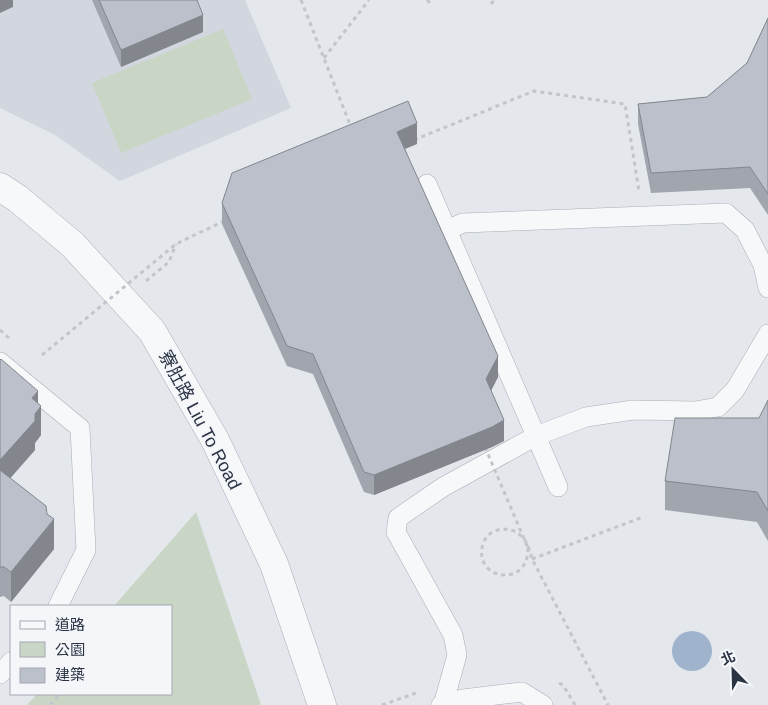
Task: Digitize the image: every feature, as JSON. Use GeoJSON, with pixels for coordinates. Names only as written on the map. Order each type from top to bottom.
{"type":"FeatureCollection","features":[{"type":"Feature","properties":{"kind":"street","name":"寮肚路 Liu To Road"},"geometry":{"type":"LineString","coordinates":[[0,187],[72,244],[152,331],[215,440],[274,564],[322,705]]}},
{"type":"Feature","properties":{"kind":"lane"},"geometry":{"type":"LineString","coordinates":[[427,184],[558,487]]}},
{"type":"Feature","properties":{"kind":"lane"},"geometry":{"type":"LineString","coordinates":[[447,230],[463,223],[726,213],[745,230],[762,265],[768,288]]}},
{"type":"Feature","properties":{"kind":"lane"},"geometry":{"type":"LineString","coordinates":[[443,705],[457,655],[453,635],[396,532],[398,518],[443,488],[536,436],[586,417],[633,410],[695,411],[718,407],[734,390],[768,334]]}},
{"type":"Feature","properties":{"kind":"lane"},"geometry":{"type":"LineString","coordinates":[[0,362],[80,428],[86,550],[58,605]]}},
{"type":"Feature","properties":{"kind":"lane"},"geometry":{"type":"LineString","coordinates":[[0,674],[10,663]]}},
{"type":"Feature","properties":{"kind":"lane"},"geometry":{"type":"LineString","coordinates":[[443,705],[463,699],[489,701],[522,692],[543,705]]}},
{"type":"Feature","properties":{"kind":"path"},"geometry":{"type":"LineString","coordinates":[[301,0],[354,135]]}},
{"type":"Feature","properties":{"kind":"path"},"geometry":{"type":"LineString","coordinates":[[324,58],[369,0]]}},
{"type":"Feature","properties":{"kind":"path"},"geometry":{"type":"LineString","coordinates":[[491,4],[494,0]]}},
{"type":"Feature","properties":{"kind":"path"},"geometry":{"type":"LineString","coordinates":[[405,144],[534,91],[625,104],[642,216]]}},
{"type":"Feature","properties":{"kind":"path"},"geometry":{"type":"LineString","coordinates":[[42,355],[176,244],[235,216]]}},
{"type":"Feature","properties":{"kind":"path"},"geometry":{"type":"LineString","coordinates":[[143,284],[169,262],[176,244]]}},
{"type":"Feature","properties":{"kind":"path"},"geometry":{"type":"LineString","coordinates":[[93,301],[99,308]]}},
{"type":"Feature","properties":{"kind":"path"},"geometry":{"type":"LineString","coordinates":[[482,440],[528,548],[526,562],[521,569],[509,575],[497,575],[485,565],[481,554],[484,540],[489,534],[500,529],[506,529],[518,532],[523,537],[527,543],[532,559],[608,705]]}},
{"type":"Feature","properties":{"kind":"path"},"geometry":{"type":"LineString","coordinates":[[532,559],[643,516]]}},
{"type":"Feature","properties":{"kind":"path"},"geometry":{"type":"LineString","coordinates":[[50,705],[57,697],[54,695]]}},
{"type":"Feature","properties":{"kind":"shaded area"},"geometry":{"type":"Polygon","coordinates":[[[0,0],[245,0],[291,108],[120,181],[55,135],[0,108],[0,0]]]}},
{"type":"Feature","properties":{"kind":"green space"},"geometry":{"type":"Polygon","coordinates":[[[223,29],[252,99],[121,153],[92,83],[223,29]]]}},
{"type":"Feature","properties":{"kind":"green space"},"geometry":{"type":"Polygon","coordinates":[[[196,512],[261,705],[27,705],[36,695],[172,695],[172,605],[115,605],[196,512]]]}},
{"type":"Feature","properties":{"kind":"water"},"geometry":{"type":"Polygon","coordinates":[[[692,631],[706,637],[712,651],[706,665],[692,671],[678,665],[672,651],[678,637],[692,631]]]}},
{"type":"Feature","properties":{"kind":"building"},"geometry":{"type":"Polygon","coordinates":[[[99,0],[197,0],[203,15],[121,50],[99,0]]]}},
{"type":"Feature","properties":{"kind":"building"},"geometry":{"type":"Polygon","coordinates":[[[768,18],[768,194],[750,167],[651,173],[638,104],[707,97],[747,63],[768,18]]]}},
{"type":"Feature","properties":{"kind":"building"},"geometry":{"type":"Polygon","coordinates":[[[408,101],[417,123],[397,132],[498,356],[486,379],[504,420],[492,427],[374,475],[364,472],[313,354],[287,346],[222,203],[232,173],[408,101]]]}},
{"type":"Feature","properties":{"kind":"building"},"geometry":{"type":"Polygon","coordinates":[[[0,360],[38,391],[32,398],[41,406],[35,414],[35,421],[0,460],[0,360]]]}},
{"type":"Feature","properties":{"kind":"building"},"geometry":{"type":"Polygon","coordinates":[[[768,400],[768,511],[757,492],[665,481],[675,418],[759,418],[768,400]]]}},
{"type":"Feature","properties":{"kind":"building"},"geometry":{"type":"Polygon","coordinates":[[[0,470],[46,506],[47,514],[54,519],[11,572],[4,567],[0,567],[0,470]]]}}]}
